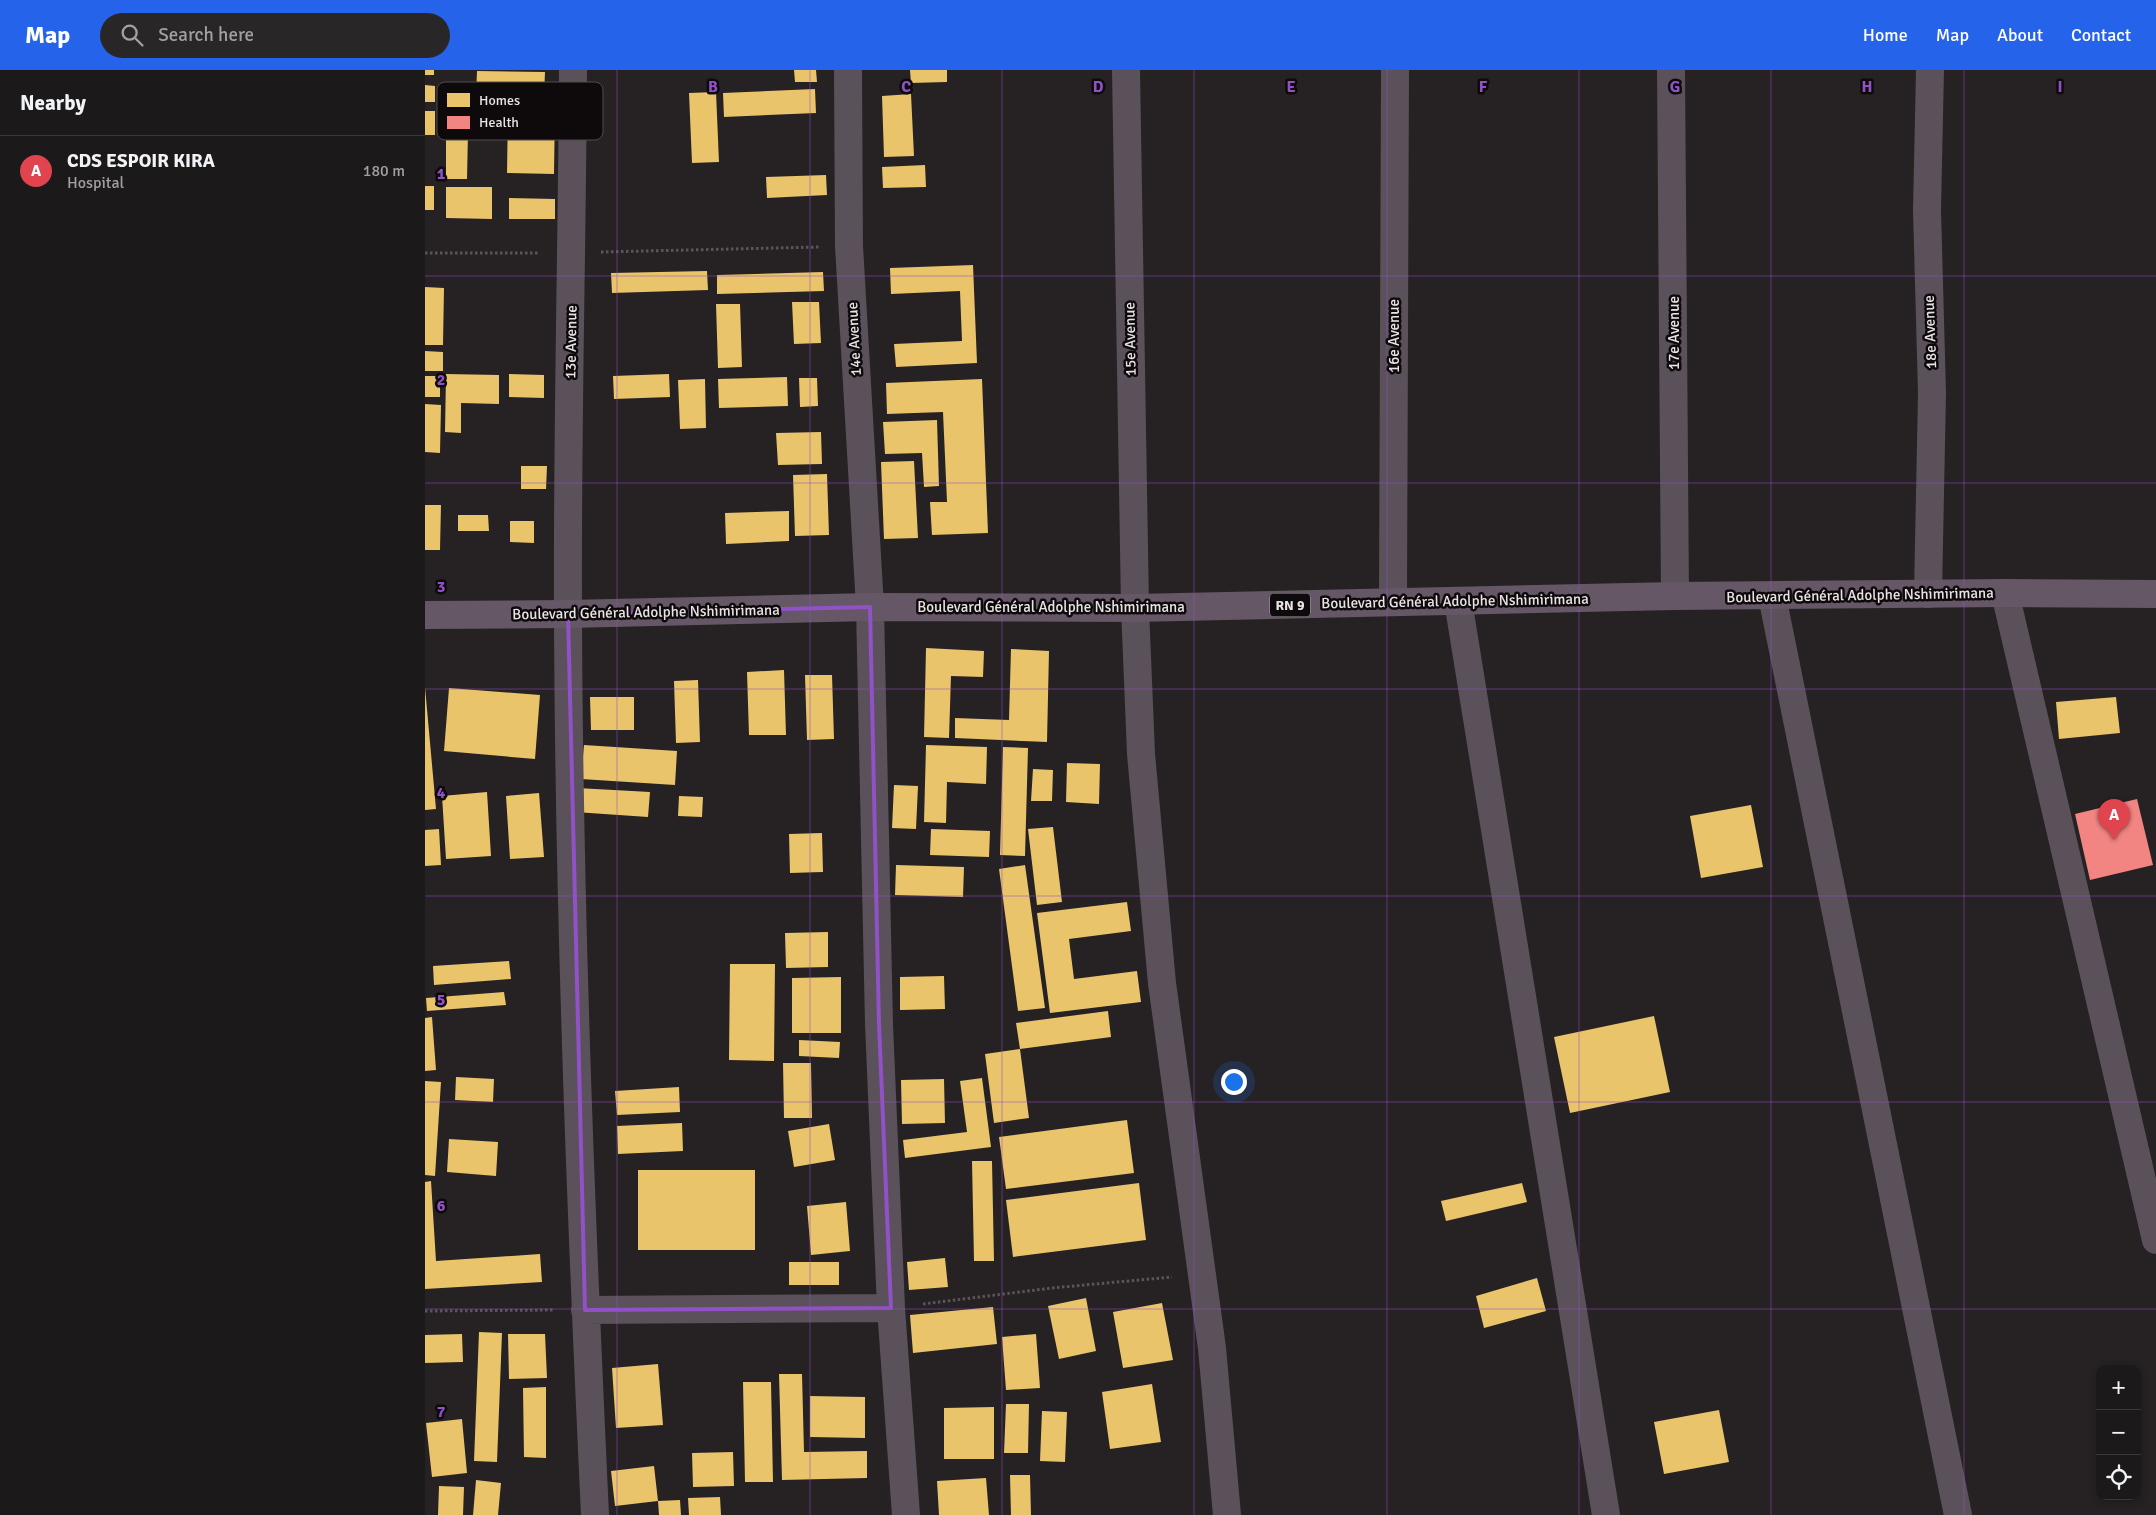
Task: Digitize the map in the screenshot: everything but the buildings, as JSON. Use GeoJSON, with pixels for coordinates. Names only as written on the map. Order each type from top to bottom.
{"type":"FeatureCollection","features":[{"type":"Feature","properties":{"kind":"main road","name":"Boulevard Général Adolphe Nshimirimana"},"geometry":{"type":"LineString","coordinates":[[425,615],[568,614],[870,607],[1135,608],[1675,596],[2005,593],[2156,594]]}},
{"type":"Feature","properties":{"kind":"street","name":"14e Avenue"},"geometry":{"type":"LineString","coordinates":[[848,70],[849,246],[870,607],[879,1024],[891,1308],[906,1515]]}},
{"type":"Feature","properties":{"kind":"street","name":"15e Avenue"},"geometry":{"type":"LineString","coordinates":[[1126,70],[1135,608],[1141,754],[1161,973],[1182,1143],[1203,1274],[1212,1348],[1227,1515]]}},
{"type":"Feature","properties":{"kind":"street","name":"16e Avenue"},"geometry":{"type":"LineString","coordinates":[[1393,602],[1395,70]]}},
{"type":"Feature","properties":{"kind":"street","name":"17e Avenue"},"geometry":{"type":"LineString","coordinates":[[1671,70],[1675,596]]}},
{"type":"Feature","properties":{"kind":"street","name":"18e Avenue"},"geometry":{"type":"LineString","coordinates":[[1928,594],[1932,393],[1927,210],[1930,70]]}},
{"type":"Feature","properties":{"kind":"street","name":"13e Avenue"},"geometry":{"type":"LineString","coordinates":[[573,140],[568,614],[574,1001],[585,1310],[595,1515]]}},
{"type":"Feature","properties":{"kind":"street"},"geometry":{"type":"LineString","coordinates":[[2005,593],[2156,1240]]}},
{"type":"Feature","properties":{"kind":"street"},"geometry":{"type":"LineString","coordinates":[[1772,596],[1958,1515]]}},
{"type":"Feature","properties":{"kind":"street"},"geometry":{"type":"LineString","coordinates":[[1458,601],[1606,1515]]}},
{"type":"Feature","properties":{"kind":"street"},"geometry":{"type":"LineString","coordinates":[[585,1310],[891,1308]]}},
{"type":"Feature","properties":{"kind":"path"},"geometry":{"type":"LineString","coordinates":[[425,253],[849,246]]}},
{"type":"Feature","properties":{"kind":"path"},"geometry":{"type":"LineString","coordinates":[[891,1308],[1052,1288],[1203,1274]]}},
{"type":"Feature","properties":{"kind":"path"},"geometry":{"type":"LineString","coordinates":[[425,1311],[585,1310]]}},
{"type":"Feature","properties":{"kind":"highlighted area"},"geometry":{"type":"Polygon","coordinates":[[[870,607],[879,1024],[891,1308],[585,1310],[568,614],[870,607]]]}},
{"type":"Feature","properties":{"kind":"place","name":"CDS ESPOIR KIRA"},"geometry":{"type":"Point","coordinates":[2114,840]}}]}
